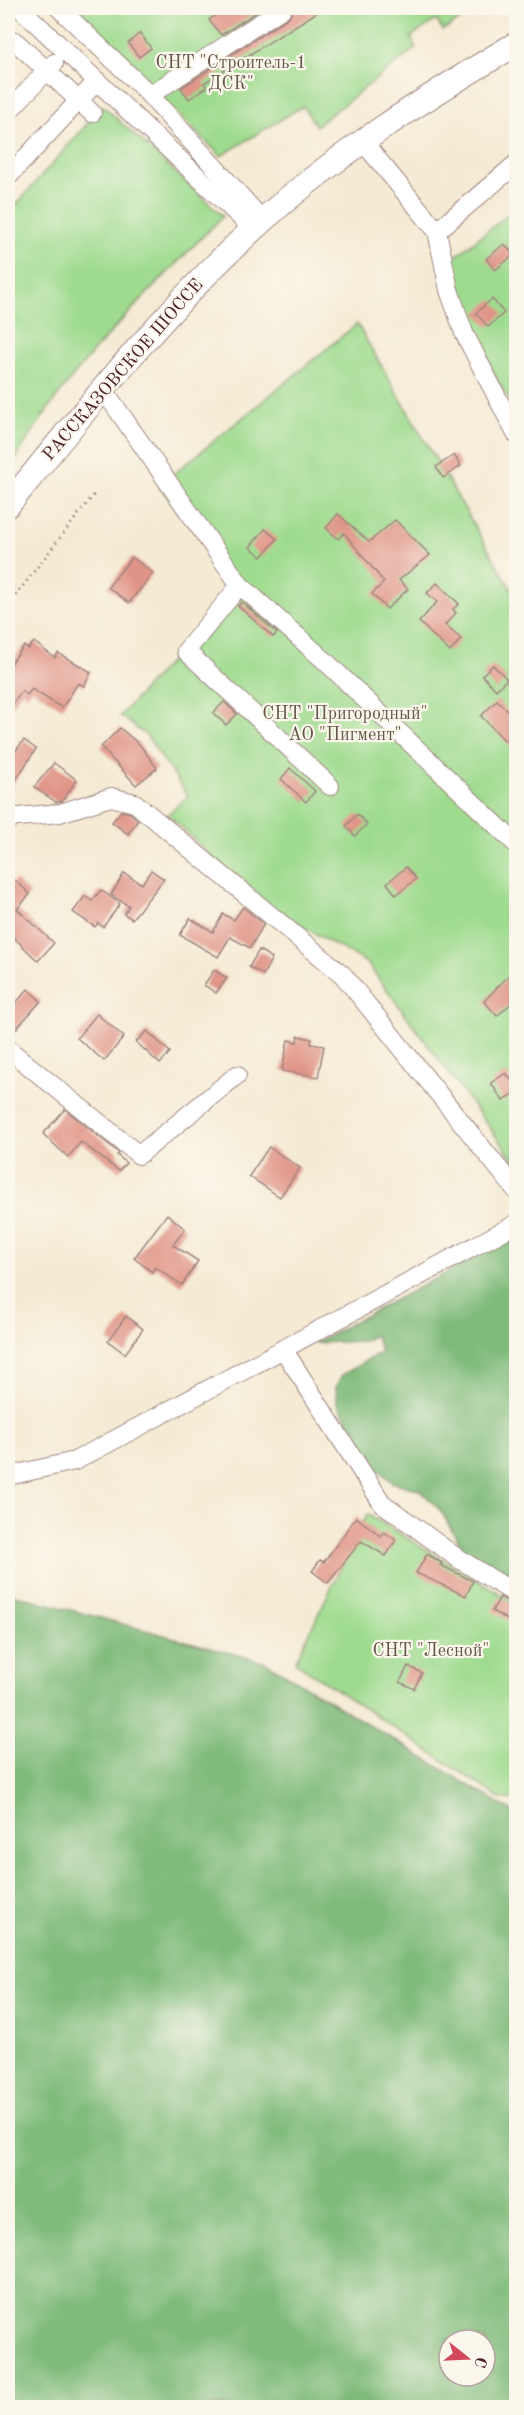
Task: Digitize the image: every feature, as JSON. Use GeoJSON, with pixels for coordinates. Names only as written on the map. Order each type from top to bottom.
{"type":"FeatureCollection","features":[{"type":"Feature","properties":{"kind":"main road","name":"РАССКАЗОВСКОЕ ШОССЕ"},"geometry":{"type":"LineString","coordinates":[[8,505],[102,389],[152,332],[258,225],[364,143],[513,46]]}},
{"type":"Feature","properties":{"kind":"street"},"geometry":{"type":"LineString","coordinates":[[20,8],[258,225]]}},
{"type":"Feature","properties":{"kind":"street"},"geometry":{"type":"LineString","coordinates":[[59,8],[150,95],[258,225]]}},
{"type":"Feature","properties":{"kind":"street"},"geometry":{"type":"LineString","coordinates":[[150,95],[283,8]]}},
{"type":"Feature","properties":{"kind":"street"},"geometry":{"type":"LineString","coordinates":[[34,21],[11,45],[47,71],[85,107]]}},
{"type":"Feature","properties":{"kind":"street"},"geometry":{"type":"LineString","coordinates":[[8,112],[65,51]]}},
{"type":"Feature","properties":{"kind":"street"},"geometry":{"type":"LineString","coordinates":[[8,177],[85,107],[98,81]]}},
{"type":"Feature","properties":{"kind":"street"},"geometry":{"type":"LineString","coordinates":[[364,143],[437,231],[449,290],[464,333],[516,434]]}},
{"type":"Feature","properties":{"kind":"street"},"geometry":{"type":"LineString","coordinates":[[437,231],[516,164]]}},
{"type":"Feature","properties":{"kind":"street"},"geometry":{"type":"LineString","coordinates":[[102,389],[240,585],[324,660],[516,844]]}},
{"type":"Feature","properties":{"kind":"street"},"geometry":{"type":"LineString","coordinates":[[240,585],[186,651],[330,786]]}},
{"type":"Feature","properties":{"kind":"street"},"geometry":{"type":"LineString","coordinates":[[8,818],[60,813],[111,797],[135,803],[343,975],[516,1190]]}},
{"type":"Feature","properties":{"kind":"street"},"geometry":{"type":"LineString","coordinates":[[8,1049],[140,1155],[237,1076]]}},
{"type":"Feature","properties":{"kind":"street"},"geometry":{"type":"LineString","coordinates":[[8,1476],[75,1461],[516,1224]]}},
{"type":"Feature","properties":{"kind":"street"},"geometry":{"type":"LineString","coordinates":[[283,1349],[382,1503],[456,1557],[516,1594]]}},
{"type":"Feature","properties":{"kind":"path"},"geometry":{"type":"LineString","coordinates":[[8,605],[95,493]]}},
{"type":"Feature","properties":{"kind":"green space","name":"СНТ \"Строитель-1 ДСК\""},"geometry":{"type":"Polygon","coordinates":[[[68,8],[480,8],[443,30],[436,20],[411,37],[416,48],[316,126],[303,106],[221,156],[68,8]]]}},
{"type":"Feature","properties":{"kind":"green space"},"geometry":{"type":"Polygon","coordinates":[[[103,106],[223,216],[136,305],[81,367],[31,433],[10,469],[8,468],[8,214],[103,106]]]}},
{"type":"Feature","properties":{"kind":"green space"},"geometry":{"type":"Polygon","coordinates":[[[516,208],[516,410],[504,393],[485,356],[451,260],[516,208]]]}},
{"type":"Feature","properties":{"kind":"green space","name":"СНТ \"Пригородный\" АО \"Пигмент\""},"geometry":{"type":"Polygon","coordinates":[[[357,324],[516,597],[516,1163],[367,963],[277,912],[228,873],[168,814],[188,796],[147,736],[120,716],[239,586],[159,486],[357,324]]]}},
{"type":"Feature","properties":{"kind":"green space"},"geometry":{"type":"Polygon","coordinates":[[[516,1236],[516,1583],[467,1556],[441,1511],[420,1490],[392,1482],[371,1462],[337,1403],[336,1386],[342,1375],[381,1352],[375,1335],[363,1341],[314,1343],[516,1236]]]}},
{"type":"Feature","properties":{"kind":"green space","name":"СНТ \"Лесной\""},"geometry":{"type":"Polygon","coordinates":[[[367,1514],[516,1603],[516,1799],[501,1799],[295,1662],[367,1514]]]}},
{"type":"Feature","properties":{"kind":"green space"},"geometry":{"type":"Polygon","coordinates":[[[8,1593],[267,1663],[516,1814],[516,2407],[8,2407],[8,1593]]]}},
{"type":"Feature","properties":{"kind":"building"},"geometry":{"type":"Polygon","coordinates":[[[227,8],[263,8],[221,35],[209,20],[227,8]]]}},
{"type":"Feature","properties":{"kind":"building"},"geometry":{"type":"Polygon","coordinates":[[[294,8],[324,8],[204,83],[207,87],[189,99],[181,88],[289,17],[294,8]]]}},
{"type":"Feature","properties":{"kind":"building"},"geometry":{"type":"Polygon","coordinates":[[[140,33],[151,48],[139,57],[128,43],[140,33]]]}},
{"type":"Feature","properties":{"kind":"building"},"geometry":{"type":"Polygon","coordinates":[[[504,244],[514,255],[495,270],[486,259],[504,244]]]}},
{"type":"Feature","properties":{"kind":"building"},"geometry":{"type":"Polygon","coordinates":[[[492,299],[504,313],[488,327],[476,313],[492,299]]]}},
{"type":"Feature","properties":{"kind":"building"},"geometry":{"type":"Polygon","coordinates":[[[454,455],[461,466],[443,478],[436,467],[454,455]]]}},
{"type":"Feature","properties":{"kind":"building"},"geometry":{"type":"Polygon","coordinates":[[[338,514],[369,542],[395,520],[430,555],[399,580],[408,589],[387,609],[372,594],[384,582],[344,533],[338,539],[326,528],[338,514]]]}},
{"type":"Feature","properties":{"kind":"building"},"geometry":{"type":"Polygon","coordinates":[[[265,529],[277,539],[262,557],[250,547],[265,529]]]}},
{"type":"Feature","properties":{"kind":"building"},"geometry":{"type":"Polygon","coordinates":[[[132,557],[153,573],[129,603],[108,587],[132,557]]]}},
{"type":"Feature","properties":{"kind":"building"},"geometry":{"type":"Polygon","coordinates":[[[437,583],[459,604],[453,609],[456,613],[445,625],[461,639],[450,652],[419,622],[437,602],[427,593],[437,583]]]}},
{"type":"Feature","properties":{"kind":"building"},"geometry":{"type":"Polygon","coordinates":[[[242,602],[277,633],[273,637],[238,606],[242,602]]]}},
{"type":"Feature","properties":{"kind":"building"},"geometry":{"type":"Polygon","coordinates":[[[34,642],[55,658],[58,653],[91,672],[84,686],[78,683],[62,708],[32,689],[27,695],[22,691],[8,710],[8,667],[24,646],[28,649],[34,642]]]}},
{"type":"Feature","properties":{"kind":"building"},"geometry":{"type":"Polygon","coordinates":[[[493,665],[507,679],[496,690],[482,675],[493,665]]]}},
{"type":"Feature","properties":{"kind":"building"},"geometry":{"type":"Polygon","coordinates":[[[497,700],[516,719],[516,752],[481,716],[497,700]]]}},
{"type":"Feature","properties":{"kind":"building"},"geometry":{"type":"Polygon","coordinates":[[[224,702],[237,714],[226,725],[213,713],[224,702]]]}},
{"type":"Feature","properties":{"kind":"building"},"geometry":{"type":"Polygon","coordinates":[[[120,728],[140,745],[157,768],[136,785],[101,747],[120,728]]]}},
{"type":"Feature","properties":{"kind":"building"},"geometry":{"type":"Polygon","coordinates":[[[24,740],[36,749],[8,792],[8,761],[24,740]]]}},
{"type":"Feature","properties":{"kind":"building"},"geometry":{"type":"Polygon","coordinates":[[[54,763],[77,780],[62,801],[56,802],[34,787],[54,763]]]}},
{"type":"Feature","properties":{"kind":"building"},"geometry":{"type":"Polygon","coordinates":[[[290,768],[315,791],[306,802],[281,779],[290,768]]]}},
{"type":"Feature","properties":{"kind":"building"},"geometry":{"type":"Polygon","coordinates":[[[121,811],[130,813],[138,820],[128,834],[112,822],[121,811]]]}},
{"type":"Feature","properties":{"kind":"building"},"geometry":{"type":"Polygon","coordinates":[[[357,814],[367,824],[355,836],[346,826],[357,814]]]}},
{"type":"Feature","properties":{"kind":"building"},"geometry":{"type":"Polygon","coordinates":[[[406,867],[416,879],[396,895],[387,883],[406,867]]]}},
{"type":"Feature","properties":{"kind":"building"},"geometry":{"type":"Polygon","coordinates":[[[151,870],[164,879],[132,919],[124,914],[129,906],[111,895],[124,873],[142,884],[151,870]]]}},
{"type":"Feature","properties":{"kind":"building"},"geometry":{"type":"Polygon","coordinates":[[[15,880],[30,894],[17,909],[54,943],[38,961],[8,932],[8,889],[15,880]]]}},
{"type":"Feature","properties":{"kind":"building"},"geometry":{"type":"Polygon","coordinates":[[[101,890],[120,904],[103,927],[98,923],[95,927],[73,912],[85,896],[92,901],[101,890]]]}},
{"type":"Feature","properties":{"kind":"building"},"geometry":{"type":"Polygon","coordinates":[[[243,907],[264,924],[250,948],[230,937],[218,957],[180,935],[190,918],[213,932],[223,914],[234,920],[243,907]]]}},
{"type":"Feature","properties":{"kind":"building"},"geometry":{"type":"Polygon","coordinates":[[[259,950],[272,958],[263,975],[249,967],[259,950]]]}},
{"type":"Feature","properties":{"kind":"building"},"geometry":{"type":"Polygon","coordinates":[[[516,968],[516,999],[497,1016],[484,1001],[516,968]]]}},
{"type":"Feature","properties":{"kind":"building"},"geometry":{"type":"Polygon","coordinates":[[[214,970],[227,978],[216,993],[204,985],[214,970]]]}},
{"type":"Feature","properties":{"kind":"building"},"geometry":{"type":"Polygon","coordinates":[[[28,989],[41,1001],[8,1038],[8,1012],[28,989]]]}},
{"type":"Feature","properties":{"kind":"building"},"geometry":{"type":"Polygon","coordinates":[[[97,1014],[124,1037],[104,1061],[77,1038],[97,1014]]]}},
{"type":"Feature","properties":{"kind":"building"},"geometry":{"type":"Polygon","coordinates":[[[147,1031],[170,1052],[160,1064],[136,1042],[147,1031]]]}},
{"type":"Feature","properties":{"kind":"building"},"geometry":{"type":"Polygon","coordinates":[[[298,1036],[312,1039],[311,1044],[324,1046],[318,1077],[282,1071],[288,1040],[297,1042],[298,1036]]]}},
{"type":"Feature","properties":{"kind":"building"},"geometry":{"type":"Polygon","coordinates":[[[506,1073],[516,1087],[516,1092],[503,1101],[491,1083],[506,1073]]]}},
{"type":"Feature","properties":{"kind":"building"},"geometry":{"type":"Polygon","coordinates":[[[65,1109],[119,1153],[117,1155],[126,1163],[119,1171],[81,1142],[68,1157],[43,1134],[65,1109]]]}},
{"type":"Feature","properties":{"kind":"building"},"geometry":{"type":"Polygon","coordinates":[[[269,1147],[300,1168],[280,1197],[249,1176],[269,1147]]]}},
{"type":"Feature","properties":{"kind":"building"},"geometry":{"type":"Polygon","coordinates":[[[167,1214],[185,1229],[173,1245],[198,1261],[182,1285],[155,1267],[152,1272],[134,1258],[167,1214]]]}},
{"type":"Feature","properties":{"kind":"building"},"geometry":{"type":"Polygon","coordinates":[[[126,1316],[143,1329],[125,1354],[108,1341],[126,1316]]]}},
{"type":"Feature","properties":{"kind":"building"},"geometry":{"type":"Polygon","coordinates":[[[356,1517],[381,1536],[384,1532],[396,1540],[386,1556],[361,1541],[328,1583],[312,1571],[320,1560],[324,1562],[356,1517]]]}},
{"type":"Feature","properties":{"kind":"building"},"geometry":{"type":"Polygon","coordinates":[[[427,1554],[442,1563],[440,1565],[473,1581],[466,1596],[416,1573],[427,1554]]]}},
{"type":"Feature","properties":{"kind":"building"},"geometry":{"type":"Polygon","coordinates":[[[500,1597],[516,1606],[511,1622],[492,1611],[500,1597]]]}},
{"type":"Feature","properties":{"kind":"building"},"geometry":{"type":"Polygon","coordinates":[[[408,1666],[422,1673],[414,1689],[400,1682],[408,1666]]]}}]}
